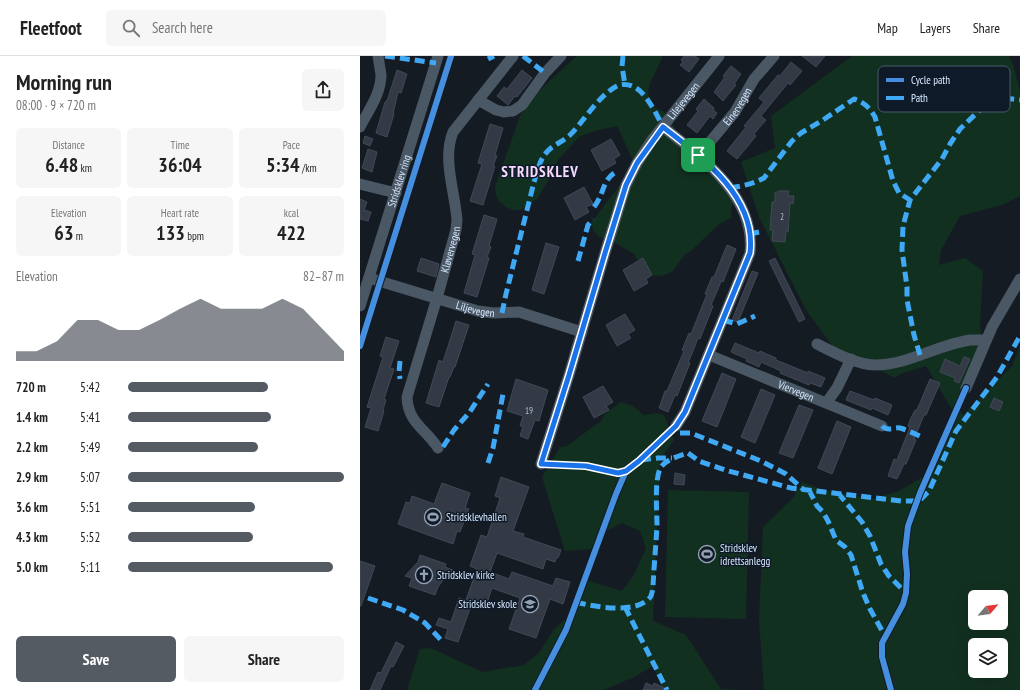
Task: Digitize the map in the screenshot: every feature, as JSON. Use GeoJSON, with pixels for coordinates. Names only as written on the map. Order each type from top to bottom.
{"type":"FeatureCollection","features":[{"type":"Feature","properties":{"kind":"street"},"geometry":{"type":"LineString","coordinates":[[360,128],[371,107],[380,84],[378,56]]}},
{"type":"Feature","properties":{"kind":"street","name":"Stridsklev ring"},"geometry":{"type":"LineString","coordinates":[[360,306],[438,56]]}},
{"type":"Feature","properties":{"kind":"street","name":"Kløvervegen"},"geometry":{"type":"LineString","coordinates":[[438,448],[433,439],[414,421],[407,408],[407,397],[437,298],[457,220],[449,153],[450,140],[453,132],[513,56]]}},
{"type":"Feature","properties":{"kind":"street"},"geometry":{"type":"LineString","coordinates":[[478,100],[496,110],[504,112],[513,111],[522,105],[561,56]]}},
{"type":"Feature","properties":{"kind":"street","name":"Lilejevegen"},"geometry":{"type":"LineString","coordinates":[[541,464],[626,185],[637,163],[663,127],[719,56]]}},
{"type":"Feature","properties":{"kind":"street","name":"Einervegen"},"geometry":{"type":"LineString","coordinates":[[698,155],[735,112],[754,79],[774,56]]}},
{"type":"Feature","properties":{"kind":"street"},"geometry":{"type":"LineString","coordinates":[[663,127],[698,155],[726,182],[740,203],[746,218],[751,240],[750,253],[709,355],[685,412],[676,426]]}},
{"type":"Feature","properties":{"kind":"street"},"geometry":{"type":"LineString","coordinates":[[360,184],[396,193]]}},
{"type":"Feature","properties":{"kind":"street","name":"Liljevegen"},"geometry":{"type":"LineString","coordinates":[[369,278],[478,311],[494,313],[519,312],[582,332]]}},
{"type":"Feature","properties":{"kind":"street"},"geometry":{"type":"LineString","coordinates":[[966,388],[992,327],[1020,279]]}},
{"type":"Feature","properties":{"kind":"street"},"geometry":{"type":"LineString","coordinates":[[818,344],[851,359],[874,365],[890,364],[970,340],[986,340]]}},
{"type":"Feature","properties":{"kind":"street","name":"Viervegen"},"geometry":{"type":"LineString","coordinates":[[709,355],[827,402],[882,426]]}},
{"type":"Feature","properties":{"kind":"street"},"geometry":{"type":"LineString","coordinates":[[827,402],[837,388],[851,359]]}},
{"type":"Feature","properties":{"kind":"green space"},"geometry":{"type":"Polygon","coordinates":[[[577,56],[663,56],[649,86],[648,93],[652,107],[667,115],[681,140],[691,142],[700,148],[734,196],[731,211],[732,217],[718,225],[691,251],[685,254],[672,272],[665,275],[650,275],[639,263],[634,254],[612,241],[598,236],[593,230],[591,223],[635,165],[617,126],[580,136],[558,160],[555,169],[538,198],[521,210],[513,210],[506,207],[499,201],[496,195],[495,187],[520,116],[532,99],[577,56]]]}},
{"type":"Feature","properties":{"kind":"green space"},"geometry":{"type":"Polygon","coordinates":[[[852,56],[1009,56],[1013,64],[1020,92],[1020,196],[1002,205],[960,216],[941,250],[939,265],[965,258],[983,271],[980,327],[982,337],[958,408],[963,415],[1012,366],[1020,346],[1020,690],[764,690],[759,620],[763,527],[793,498],[802,482],[824,490],[872,499],[899,491],[928,474],[954,413],[926,366],[900,374],[895,378],[833,347],[806,310],[759,217],[741,162],[775,148],[771,116],[852,56]]]}},
{"type":"Feature","properties":{"kind":"green space"},"geometry":{"type":"Polygon","coordinates":[[[621,402],[628,404],[643,415],[656,413],[664,415],[674,440],[660,460],[653,621],[686,635],[721,689],[743,690],[663,690],[653,666],[632,678],[603,690],[407,690],[420,649],[431,648],[482,672],[524,665],[539,653],[554,629],[568,617],[589,581],[622,591],[634,575],[646,548],[640,531],[622,523],[601,534],[601,548],[565,551],[542,477],[560,447],[567,446],[601,421],[605,414],[621,402]]]}},
{"type":"Feature","properties":{"kind":"green space","name":"Stridsklev idrettsanlegg"},"geometry":{"type":"Polygon","coordinates":[[[668,490],[749,492],[746,619],[665,617],[668,490]]]}},
{"type":"Feature","properties":{"kind":"building"},"geometry":{"type":"Polygon","coordinates":[[[684,56],[695,56],[699,59],[689,72],[680,65],[683,62],[681,60],[684,56]]]}},
{"type":"Feature","properties":{"kind":"building"},"geometry":{"type":"Polygon","coordinates":[[[802,56],[825,56],[816,67],[802,56]]]}},
{"type":"Feature","properties":{"kind":"building"},"geometry":{"type":"Polygon","coordinates":[[[791,62],[802,71],[790,85],[788,83],[761,116],[766,120],[754,134],[756,136],[737,159],[727,151],[746,127],[744,126],[764,102],[759,98],[791,62]]]}},
{"type":"Feature","properties":{"kind":"building"},"geometry":{"type":"Polygon","coordinates":[[[731,66],[741,74],[734,84],[736,85],[723,101],[714,92],[725,77],[723,76],[731,66]]]}},
{"type":"Feature","properties":{"kind":"building"},"geometry":{"type":"Polygon","coordinates":[[[397,70],[407,74],[401,93],[398,92],[394,114],[387,137],[376,133],[385,102],[388,98],[397,70]]]}},
{"type":"Feature","properties":{"kind":"building"},"geometry":{"type":"Polygon","coordinates":[[[522,70],[532,78],[517,97],[515,96],[508,105],[497,96],[504,87],[507,89],[522,70]]]}},
{"type":"Feature","properties":{"kind":"building"},"geometry":{"type":"Polygon","coordinates":[[[704,99],[714,108],[713,110],[717,113],[713,119],[710,116],[697,133],[687,125],[698,111],[696,109],[704,99]]]}},
{"type":"Feature","properties":{"kind":"building"},"geometry":{"type":"Polygon","coordinates":[[[490,124],[503,128],[495,155],[497,156],[493,166],[495,166],[483,205],[470,201],[482,164],[478,163],[490,124]]]}},
{"type":"Feature","properties":{"kind":"building"},"geometry":{"type":"Polygon","coordinates":[[[365,136],[373,139],[370,146],[363,143],[365,136]]]}},
{"type":"Feature","properties":{"kind":"building"},"geometry":{"type":"Polygon","coordinates":[[[611,139],[620,155],[614,159],[616,163],[602,171],[591,150],[611,139]]]}},
{"type":"Feature","properties":{"kind":"building"},"geometry":{"type":"Polygon","coordinates":[[[368,149],[377,152],[372,172],[362,168],[368,149]]]}},
{"type":"Feature","properties":{"kind":"building"},"geometry":{"type":"Polygon","coordinates":[[[584,187],[593,204],[586,207],[589,212],[575,220],[564,198],[584,187]]]}},
{"type":"Feature","properties":{"kind":"building"},"geometry":{"type":"Polygon","coordinates":[[[779,191],[789,191],[788,196],[794,196],[793,204],[790,203],[788,232],[786,231],[785,242],[772,241],[773,230],[770,230],[772,202],[775,202],[775,193],[779,191]]]}},
{"type":"Feature","properties":{"kind":"building"},"geometry":{"type":"Polygon","coordinates":[[[360,199],[367,202],[364,210],[371,212],[368,221],[360,219],[360,199]]]}},
{"type":"Feature","properties":{"kind":"building"},"geometry":{"type":"Polygon","coordinates":[[[484,215],[497,219],[489,246],[491,247],[487,257],[489,258],[477,297],[464,293],[475,255],[472,254],[484,215]]]}},
{"type":"Feature","properties":{"kind":"building"},"geometry":{"type":"Polygon","coordinates":[[[546,243],[559,247],[544,294],[532,290],[546,243]]]}},
{"type":"Feature","properties":{"kind":"building"},"geometry":{"type":"Polygon","coordinates":[[[727,245],[736,249],[723,282],[721,281],[711,305],[713,306],[700,339],[698,338],[688,363],[690,363],[677,396],[675,395],[668,412],[659,408],[665,391],[667,391],[684,351],[682,350],[689,333],[691,334],[707,294],[705,294],[712,277],[714,277],[727,245]]]}},
{"type":"Feature","properties":{"kind":"building"},"geometry":{"type":"Polygon","coordinates":[[[421,258],[439,264],[436,277],[417,271],[421,258]]]}},
{"type":"Feature","properties":{"kind":"building"},"geometry":{"type":"Polygon","coordinates":[[[643,258],[652,275],[646,279],[648,283],[634,291],[623,270],[643,258]]]}},
{"type":"Feature","properties":{"kind":"building"},"geometry":{"type":"Polygon","coordinates":[[[775,258],[805,319],[799,322],[769,261],[775,258]]]}},
{"type":"Feature","properties":{"kind":"building"},"geometry":{"type":"Polygon","coordinates":[[[752,271],[758,273],[738,322],[732,320],[752,271]]]}},
{"type":"Feature","properties":{"kind":"building"},"geometry":{"type":"Polygon","coordinates":[[[625,314],[635,330],[628,334],[631,338],[617,346],[606,325],[625,314]]]}},
{"type":"Feature","properties":{"kind":"building"},"geometry":{"type":"Polygon","coordinates":[[[456,321],[469,325],[455,367],[449,377],[439,407],[426,403],[439,360],[443,362],[456,321]]]}},
{"type":"Feature","properties":{"kind":"building"},"geometry":{"type":"Polygon","coordinates":[[[386,337],[399,341],[390,368],[394,369],[384,399],[386,400],[384,411],[378,431],[365,427],[371,408],[367,407],[383,357],[380,356],[386,337]]]}},
{"type":"Feature","properties":{"kind":"building"},"geometry":{"type":"Polygon","coordinates":[[[735,343],[759,353],[760,351],[776,358],[776,360],[825,378],[821,387],[810,383],[809,385],[780,373],[781,371],[761,362],[759,367],[746,361],[747,359],[731,352],[735,343]]]}},
{"type":"Feature","properties":{"kind":"building"},"geometry":{"type":"Polygon","coordinates":[[[964,357],[970,359],[959,383],[954,381],[955,378],[940,372],[945,359],[960,366],[964,357]]]}},
{"type":"Feature","properties":{"kind":"building"},"geometry":{"type":"Polygon","coordinates":[[[722,373],[736,379],[717,427],[702,421],[722,373]]]}},
{"type":"Feature","properties":{"kind":"building"},"geometry":{"type":"Polygon","coordinates":[[[516,379],[548,390],[539,421],[535,420],[528,439],[520,436],[523,426],[520,426],[523,416],[507,411],[516,379]]]}},
{"type":"Feature","properties":{"kind":"building"},"geometry":{"type":"Polygon","coordinates":[[[930,379],[940,383],[926,415],[924,415],[906,464],[904,464],[897,479],[888,476],[894,459],[897,460],[910,427],[908,426],[911,418],[915,410],[917,410],[930,379]]]}},
{"type":"Feature","properties":{"kind":"building"},"geometry":{"type":"Polygon","coordinates":[[[603,386],[613,402],[606,406],[609,410],[594,418],[583,397],[603,386]]]}},
{"type":"Feature","properties":{"kind":"building"},"geometry":{"type":"Polygon","coordinates":[[[761,389],[775,395],[755,443],[741,437],[761,389]]]}},
{"type":"Feature","properties":{"kind":"building"},"geometry":{"type":"Polygon","coordinates":[[[850,391],[874,400],[875,398],[892,405],[888,415],[872,408],[871,410],[846,400],[850,391]]]}},
{"type":"Feature","properties":{"kind":"building"},"geometry":{"type":"Polygon","coordinates":[[[994,398],[1003,402],[999,411],[990,407],[994,398]]]}},
{"type":"Feature","properties":{"kind":"building"},"geometry":{"type":"Polygon","coordinates":[[[799,405],[813,410],[793,458],[779,453],[799,405]]]}},
{"type":"Feature","properties":{"kind":"building"},"geometry":{"type":"Polygon","coordinates":[[[837,421],[851,427],[832,474],[818,468],[837,421]]]}},
{"type":"Feature","properties":{"kind":"building"},"geometry":{"type":"Polygon","coordinates":[[[675,473],[685,475],[684,485],[674,484],[675,473]]]}},
{"type":"Feature","properties":{"kind":"building"},"geometry":{"type":"Polygon","coordinates":[[[501,477],[529,487],[513,531],[524,534],[523,537],[561,550],[555,562],[546,559],[543,569],[497,553],[490,572],[509,579],[512,572],[553,586],[556,578],[570,582],[563,604],[550,599],[536,638],[509,629],[520,598],[492,588],[486,606],[466,600],[477,569],[470,566],[481,535],[487,537],[500,498],[495,496],[501,477]]]}},
{"type":"Feature","properties":{"kind":"building","name":"Stridsklevhallen"},"geometry":{"type":"Polygon","coordinates":[[[442,483],[470,493],[465,508],[469,509],[460,532],[457,531],[453,544],[398,524],[406,502],[410,503],[412,496],[434,504],[442,483]]]}},
{"type":"Feature","properties":{"kind":"building","name":"Stridsklev kirke"},"geometry":{"type":"Polygon","coordinates":[[[420,555],[446,564],[445,567],[455,571],[443,575],[443,580],[435,595],[409,586],[412,578],[405,576],[418,562],[420,555]]]}},
{"type":"Feature","properties":{"kind":"building"},"geometry":{"type":"Polygon","coordinates":[[[360,561],[375,566],[361,606],[360,606],[360,561]]]}},
{"type":"Feature","properties":{"kind":"building"},"geometry":{"type":"Polygon","coordinates":[[[459,598],[472,603],[458,642],[445,638],[448,629],[436,625],[439,618],[451,622],[459,598]]]}},
{"type":"Feature","properties":{"kind":"building"},"geometry":{"type":"Polygon","coordinates":[[[396,642],[404,646],[393,667],[391,666],[380,690],[370,690],[378,672],[381,673],[396,642]]]}},
{"type":"Feature","properties":{"kind":"building"},"geometry":{"type":"Polygon","coordinates":[[[646,683],[653,686],[654,683],[669,690],[643,690],[646,683]]]}},
{"type":"Feature","properties":{"kind":"marked path"},"geometry":{"type":"LineString","coordinates":[[385,56],[436,63]]}},
{"type":"Feature","properties":{"kind":"marked path"},"geometry":{"type":"LineString","coordinates":[[488,59],[494,56]]}},
{"type":"Feature","properties":{"kind":"marked path"},"geometry":{"type":"LineString","coordinates":[[523,56],[545,73]]}},
{"type":"Feature","properties":{"kind":"marked path"},"geometry":{"type":"LineString","coordinates":[[623,56],[622,66],[625,85]]}},
{"type":"Feature","properties":{"kind":"marked path"},"geometry":{"type":"LineString","coordinates":[[502,313],[534,182],[540,163],[546,153],[570,135],[604,95],[620,85],[637,88],[646,98],[663,127]]}},
{"type":"Feature","properties":{"kind":"marked path"},"geometry":{"type":"LineString","coordinates":[[730,188],[743,186],[764,178],[792,141],[801,133],[854,99],[866,106],[875,117],[893,181],[899,193],[910,200]]}},
{"type":"Feature","properties":{"kind":"marked path"},"geometry":{"type":"LineString","coordinates":[[1010,99],[1020,100]]}},
{"type":"Feature","properties":{"kind":"marked path"},"geometry":{"type":"LineString","coordinates":[[920,355],[914,335],[907,300],[907,287],[902,250],[903,226],[910,200],[942,159],[960,129],[978,112]]}},
{"type":"Feature","properties":{"kind":"marked path"},"geometry":{"type":"LineString","coordinates":[[594,207],[598,202],[606,182],[618,171]]}},
{"type":"Feature","properties":{"kind":"marked path"},"geometry":{"type":"LineString","coordinates":[[578,261],[588,225],[593,219]]}},
{"type":"Feature","properties":{"kind":"marked path"},"geometry":{"type":"LineString","coordinates":[[750,234],[759,232]]}},
{"type":"Feature","properties":{"kind":"marked path"},"geometry":{"type":"LineString","coordinates":[[723,320],[737,324],[755,316]]}},
{"type":"Feature","properties":{"kind":"marked path"},"geometry":{"type":"LineString","coordinates":[[576,602],[594,606],[627,608],[637,606],[645,602],[651,596],[657,533],[657,479],[661,467],[666,462],[688,453],[699,461],[725,470],[791,488],[901,501],[920,500],[929,491],[956,431],[997,377],[1020,336]]}},
{"type":"Feature","properties":{"kind":"marked path"},"geometry":{"type":"LineString","coordinates":[[400,361],[400,379]]}},
{"type":"Feature","properties":{"kind":"marked path"},"geometry":{"type":"LineString","coordinates":[[443,447],[454,430],[469,413],[488,384]]}},
{"type":"Feature","properties":{"kind":"marked path"},"geometry":{"type":"LineString","coordinates":[[488,463],[493,448],[503,394]]}},
{"type":"Feature","properties":{"kind":"marked path"},"geometry":{"type":"LineString","coordinates":[[882,426],[886,429],[900,428],[922,437]]}},
{"type":"Feature","properties":{"kind":"marked path"},"geometry":{"type":"LineString","coordinates":[[680,433],[691,433],[761,461],[786,474],[804,490]]}},
{"type":"Feature","properties":{"kind":"marked path"},"geometry":{"type":"LineString","coordinates":[[641,460],[672,458]]}},
{"type":"Feature","properties":{"kind":"marked path"},"geometry":{"type":"LineString","coordinates":[[809,490],[817,506],[823,512],[828,521],[836,540],[845,547],[851,555],[863,593],[885,636]]}},
{"type":"Feature","properties":{"kind":"marked path"},"geometry":{"type":"LineString","coordinates":[[838,493],[862,522],[870,536],[881,564],[889,576],[906,593]]}},
{"type":"Feature","properties":{"kind":"marked path"},"geometry":{"type":"LineString","coordinates":[[368,598],[403,610],[425,623],[441,640]]}},
{"type":"Feature","properties":{"kind":"marked path"},"geometry":{"type":"LineString","coordinates":[[625,607],[667,690]]}},
{"type":"Feature","properties":{"kind":"cycle path"},"geometry":{"type":"LineString","coordinates":[[360,346],[451,56]]}},
{"type":"Feature","properties":{"kind":"cycle path"},"geometry":{"type":"LineString","coordinates":[[891,690],[882,657],[882,643],[903,604],[906,593],[907,574],[905,552],[908,526],[920,493],[966,388]]}},
{"type":"Feature","properties":{"kind":"cycle path"},"geometry":{"type":"LineString","coordinates":[[535,690],[566,630],[616,494],[626,471],[639,461],[676,426]]}},
{"type":"Feature","properties":{"kind":"cycle path"},"geometry":{"type":"LineString","coordinates":[[541,464],[586,466],[618,473],[626,471]]}},
{"type":"Feature","properties":{"kind":"place","name":"Stridsklevhallen"},"geometry":{"type":"Point","coordinates":[433,517]}},
{"type":"Feature","properties":{"kind":"place","name":"Stridsklev idrettsanlegg"},"geometry":{"type":"Point","coordinates":[707,554]}},
{"type":"Feature","properties":{"kind":"place","name":"Stridsklev kirke"},"geometry":{"type":"Point","coordinates":[424,575]}},
{"type":"Feature","properties":{"kind":"place","name":"Stridsklev skole"},"geometry":{"type":"Point","coordinates":[530,604]}},
{"type":"Feature","properties":{"kind":"district","name":"STRIDSKLEV"},"geometry":{"type":"Point","coordinates":[540,171]}},
{"type":"Feature","properties":{"kind":"route"},"geometry":{"type":"LineString","coordinates":[[663,127],[698,155],[726,182],[740,203],[746,218],[751,245],[750,253],[685,412],[676,426],[663,436],[639,461],[626,471],[618,473],[586,466],[541,464],[626,185],[637,163],[652,140],[663,127]]}}]}
